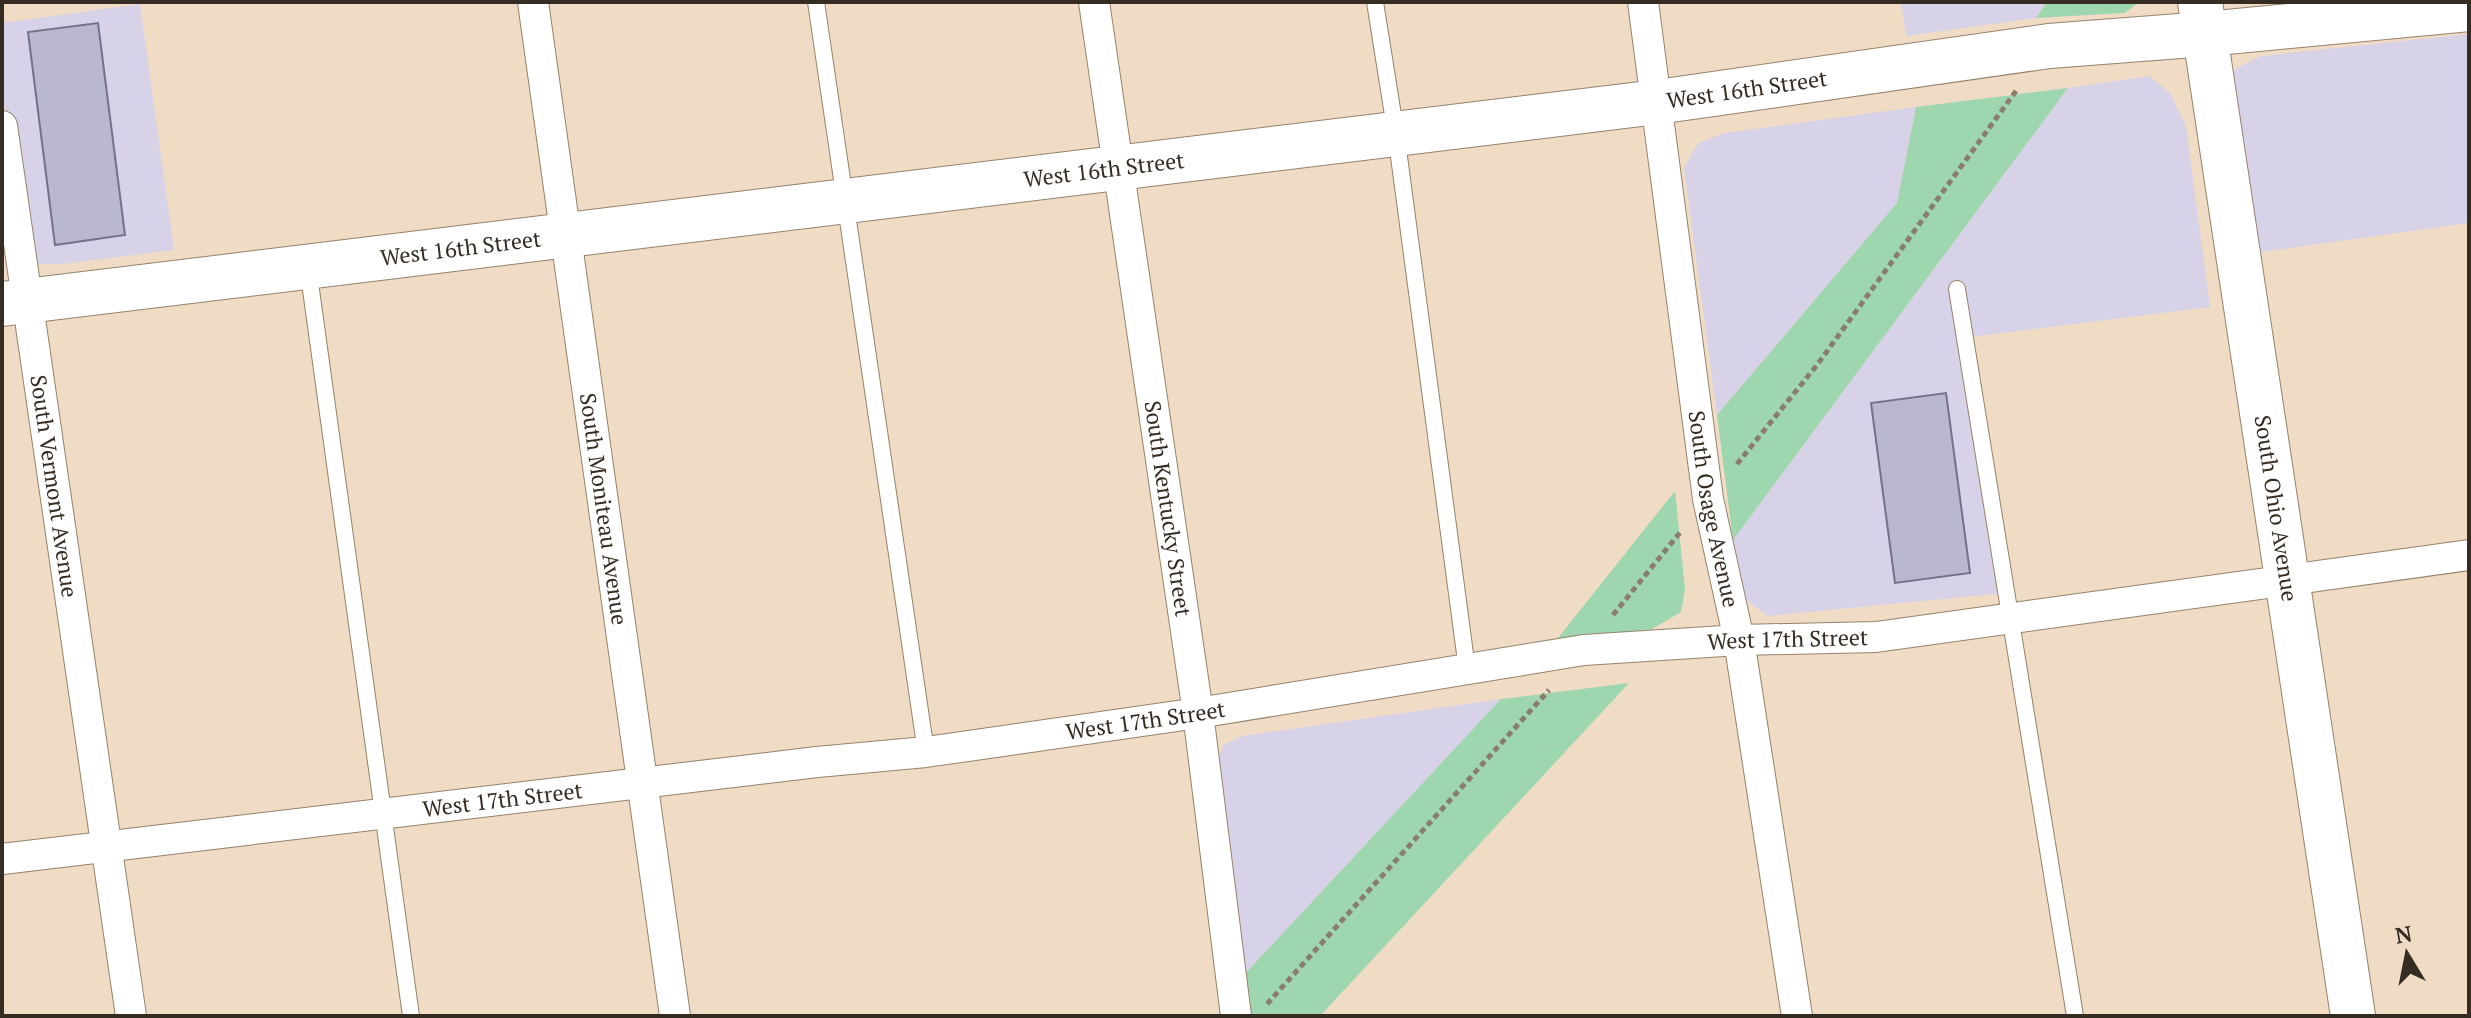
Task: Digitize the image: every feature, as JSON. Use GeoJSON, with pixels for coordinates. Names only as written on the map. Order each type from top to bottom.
{"type":"FeatureCollection","features":[{"type":"Feature","properties":{"kind":"main road","name":"West 16th Street"},"geometry":{"type":"LineString","coordinates":[[15,303],[1657,102],[2049,46],[2203,18],[2467,13]]}},
{"type":"Feature","properties":{"kind":"main road","name":"South Ohio Avenue"},"geometry":{"type":"LineString","coordinates":[[2203,18],[2353,1016]]}},
{"type":"Feature","properties":{"kind":"street","name":"South Moniteau Avenue"},"geometry":{"type":"LineString","coordinates":[[533,2],[675,1016]]}},
{"type":"Feature","properties":{"kind":"street","name":"South Kentucky Street"},"geometry":{"type":"LineString","coordinates":[[1094,2],[1198,713],[1236,1016]]}},
{"type":"Feature","properties":{"kind":"street","name":"South Osage Avenue"},"geometry":{"type":"LineString","coordinates":[[1643,2],[1708,499],[1739,640],[1797,1016]]}},
{"type":"Feature","properties":{"kind":"street","name":"South Vermont Avenue"},"geometry":{"type":"LineString","coordinates":[[2,126],[15,303],[106,847],[131,1016]]}},
{"type":"Feature","properties":{"kind":"street","name":"West 17th Street"},"geometry":{"type":"LineString","coordinates":[[2,859],[926,752],[1198,713],[1584,650],[1739,640],[1876,637],[2469,555]]}},
{"type":"Feature","properties":{"kind":"lane"},"geometry":{"type":"LineString","coordinates":[[816,2],[926,752]]}},
{"type":"Feature","properties":{"kind":"lane"},"geometry":{"type":"LineString","coordinates":[[1375,2],[1396,134],[1467,669]]}},
{"type":"Feature","properties":{"kind":"lane"},"geometry":{"type":"LineString","coordinates":[[308,267],[411,1016]]}},
{"type":"Feature","properties":{"kind":"lane"},"geometry":{"type":"LineString","coordinates":[[1957,289],[2075,1016]]}},
{"type":"Feature","properties":{"kind":"path"},"geometry":{"type":"LineString","coordinates":[[1265,1006],[1584,650],[1708,499],[1817,365],[2017,90]]}},
{"type":"Feature","properties":{"kind":"shaded area"},"geometry":{"type":"Polygon","coordinates":[[[1901,2],[2047,2],[2036,18],[1906,36],[1901,2]]]}},
{"type":"Feature","properties":{"kind":"shaded area"},"geometry":{"type":"Polygon","coordinates":[[[140,4],[174,250],[39,264],[22,251],[2,87],[2,23],[140,4]]]}},
{"type":"Feature","properties":{"kind":"shaded area"},"geometry":{"type":"Polygon","coordinates":[[[2469,34],[2469,223],[2247,254],[2226,91],[2235,69],[2261,56],[2469,34]]]}},
{"type":"Feature","properties":{"kind":"shaded area"},"geometry":{"type":"Polygon","coordinates":[[[2149,76],[2170,93],[2186,126],[2210,307],[1970,337],[2005,593],[1768,616],[1741,596],[1733,540],[2068,88],[2149,76]]]}},
{"type":"Feature","properties":{"kind":"shaded area"},"geometry":{"type":"Polygon","coordinates":[[[1916,107],[1897,203],[1717,415],[1684,168],[1698,143],[1725,133],[1916,107]]]}},
{"type":"Feature","properties":{"kind":"shaded area"},"geometry":{"type":"Polygon","coordinates":[[[1501,699],[1241,978],[1215,767],[1223,745],[1242,736],[1501,699]]]}},
{"type":"Feature","properties":{"kind":"green space"},"geometry":{"type":"Polygon","coordinates":[[[2047,2],[2139,2],[2125,13],[2036,18],[2047,2]]]}},
{"type":"Feature","properties":{"kind":"green space"},"geometry":{"type":"Polygon","coordinates":[[[2068,88],[1733,540],[1717,415],[1897,203],[1916,107],[2068,88]]]}},
{"type":"Feature","properties":{"kind":"green space"},"geometry":{"type":"Polygon","coordinates":[[[1675,491],[1685,589],[1681,612],[1652,629],[1554,643],[1675,491]]]}},
{"type":"Feature","properties":{"kind":"green space"},"geometry":{"type":"Polygon","coordinates":[[[1629,683],[1320,1016],[1248,1016],[1241,978],[1501,699],[1629,683]]]}},
{"type":"Feature","properties":{"kind":"building"},"geometry":{"type":"Polygon","coordinates":[[[98,23],[125,235],[55,245],[28,32],[98,23]]]}},
{"type":"Feature","properties":{"kind":"building"},"geometry":{"type":"Polygon","coordinates":[[[1946,393],[1970,573],[1895,583],[1871,403],[1946,393]]]}}]}
